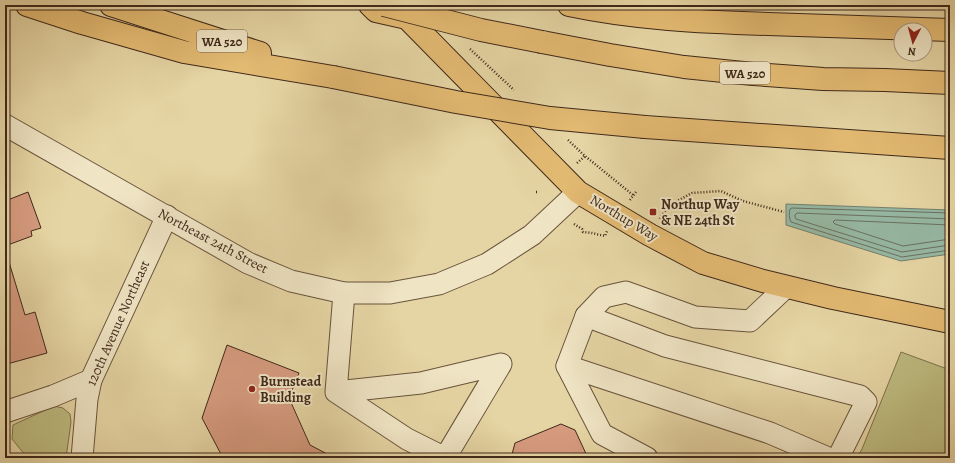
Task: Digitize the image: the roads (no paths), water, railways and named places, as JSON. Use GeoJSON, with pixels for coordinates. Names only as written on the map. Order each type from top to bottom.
{"type":"FeatureCollection","features":[{"type":"Feature","properties":{"kind":"main road"},"geometry":{"type":"LineString","coordinates":[[27,5],[82,23],[184,52],[333,77]]}},
{"type":"Feature","properties":{"kind":"main road","name":"WA 520"},"geometry":{"type":"LineString","coordinates":[[110,5],[333,77],[456,102],[550,118],[645,127],[950,148]]}},
{"type":"Feature","properties":{"kind":"main road","name":"Northup Way"},"geometry":{"type":"LineString","coordinates":[[370,5],[376,11],[406,11],[578,192],[650,235],[704,263],[763,281],[833,298],[950,322]]}},
{"type":"Feature","properties":{"kind":"main road","name":"WA 520"},"geometry":{"type":"LineString","coordinates":[[384,5],[480,30],[610,55],[684,67],[823,79],[950,83]]}},
{"type":"Feature","properties":{"kind":"main road"},"geometry":{"type":"LineString","coordinates":[[569,5],[636,16],[685,20],[811,26],[950,30]]}},
{"type":"Feature","properties":{"kind":"street","name":"Northeast 24th Street"},"geometry":{"type":"LineString","coordinates":[[5,125],[248,263],[291,281],[344,293],[390,293],[439,284],[487,264],[532,235],[578,192]]}},
{"type":"Feature","properties":{"kind":"street","name":"120th Avenue Northeast"},"geometry":{"type":"LineString","coordinates":[[82,458],[87,399],[91,380],[167,216]]}},
{"type":"Feature","properties":{"kind":"street"},"geometry":{"type":"LineString","coordinates":[[647,458],[602,434],[567,366],[586,316],[604,297],[626,292],[695,317],[750,321],[786,286]]}},
{"type":"Feature","properties":{"kind":"street"},"geometry":{"type":"LineString","coordinates":[[336,392],[344,293]]}},
{"type":"Feature","properties":{"kind":"street"},"geometry":{"type":"LineString","coordinates":[[586,316],[665,346],[860,396],[866,402],[838,458]]}},
{"type":"Feature","properties":{"kind":"street"},"geometry":{"type":"LineString","coordinates":[[501,364],[446,458],[407,439],[336,392],[421,383],[501,364]]}},
{"type":"Feature","properties":{"kind":"street"},"geometry":{"type":"LineString","coordinates":[[567,366],[770,433],[828,458]]}},
{"type":"Feature","properties":{"kind":"street"},"geometry":{"type":"LineString","coordinates":[[5,412],[54,396],[91,380]]}},
{"type":"Feature","properties":{"kind":"water"},"geometry":{"type":"Polygon","coordinates":[[[786,204],[950,210],[950,254],[901,261],[786,225],[786,204]]]}},
{"type":"Feature","properties":{"kind":"place","name":"Northup Way & NE 24th St"},"geometry":{"type":"Point","coordinates":[653,212]}},
{"type":"Feature","properties":{"kind":"place","name":"Burnstead Building"},"geometry":{"type":"Point","coordinates":[252,389]}}]}
